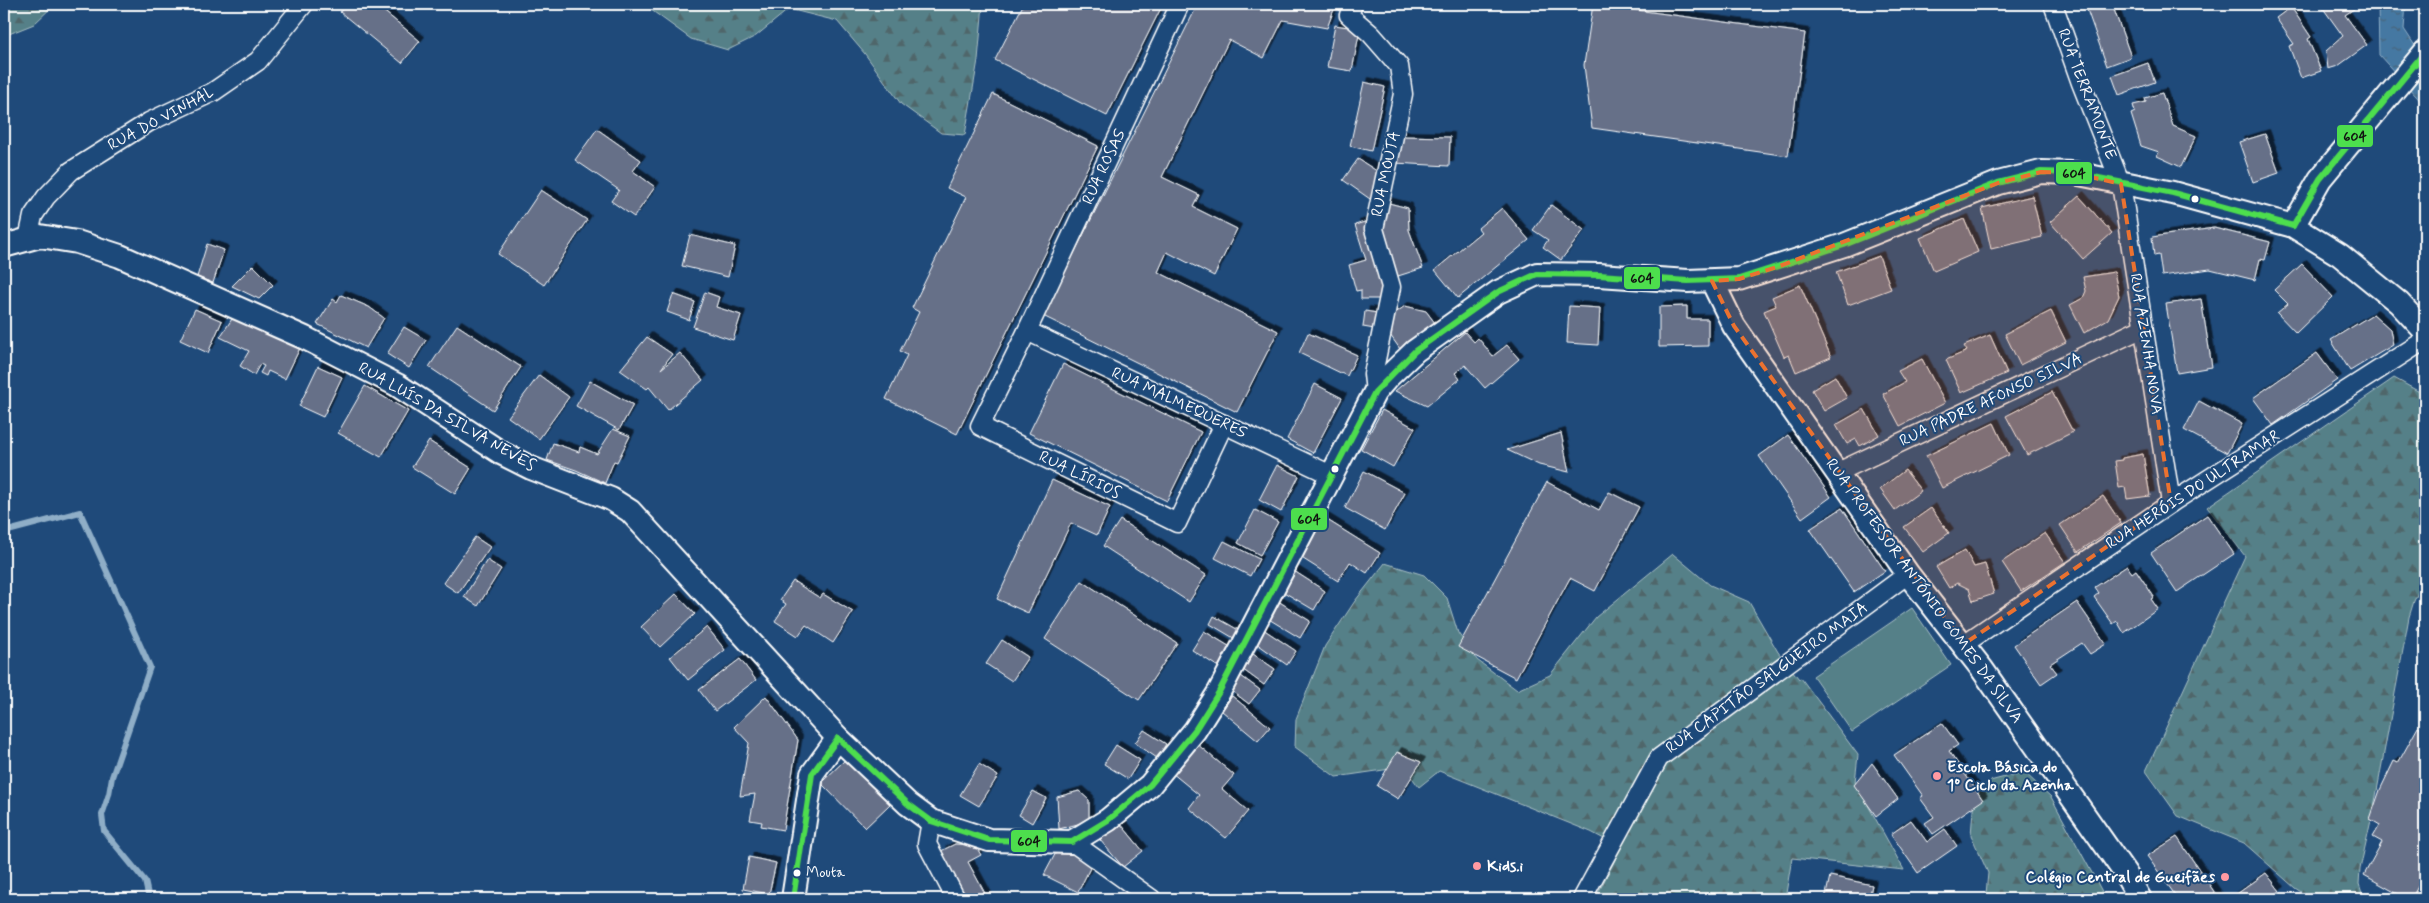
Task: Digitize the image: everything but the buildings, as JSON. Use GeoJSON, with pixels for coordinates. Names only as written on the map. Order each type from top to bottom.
{"type":"FeatureCollection","features":[{"type":"Feature","properties":{"kind":"street","name":"RUA DO VINHAL"},"geometry":{"type":"LineString","coordinates":[[28,239],[33,216],[46,197],[72,171],[149,122],[212,92],[258,61],[304,4]]}},
{"type":"Feature","properties":{"kind":"street","name":"RUA ROSAS"},"geometry":{"type":"LineString","coordinates":[[1027,331],[1180,4]]}},
{"type":"Feature","properties":{"kind":"street","name":"RUA MOUTA"},"geometry":{"type":"LineString","coordinates":[[1353,4],[1349,15],[1371,34],[1399,66],[1403,94],[1374,229],[1390,287],[1373,374],[1375,392]]}},
{"type":"Feature","properties":{"kind":"street","name":"RUA TERRAMONTE"},"geometry":{"type":"LineString","coordinates":[[2053,4],[2081,83],[2121,184]]}},
{"type":"Feature","properties":{"kind":"street"},"geometry":{"type":"LineString","coordinates":[[2293,226],[2320,179],[2425,52]]}},
{"type":"Feature","properties":{"kind":"street"},"geometry":{"type":"LineString","coordinates":[[1152,899],[1072,842],[1108,820],[1150,785],[1195,730],[1219,692],[1375,392],[1416,351],[1498,292],[1537,274],[1712,281],[1739,279],[1778,268],[1844,245],[1998,184],[2041,172],[2074,173],[2172,193],[2293,226],[2340,255],[2399,303],[2425,330]]}},
{"type":"Feature","properties":{"kind":"street","name":"RUA AZENHA NOVA"},"geometry":{"type":"LineString","coordinates":[[2121,184],[2171,503]]}},
{"type":"Feature","properties":{"kind":"street","name":"RUA LUÍS DA SILVA NEVES"},"geometry":{"type":"LineString","coordinates":[[4,246],[40,236],[78,242],[120,256],[305,338],[397,385],[503,454],[531,468],[611,499],[630,511],[838,738],[908,804],[931,821],[989,840],[1072,842]]}},
{"type":"Feature","properties":{"kind":"street","name":"RUA PROFESSOR ANTÓNIO GOMES DA SILVA"},"geometry":{"type":"LineString","coordinates":[[1712,281],[1734,326],[1908,574],[1964,644],[2125,873],[2140,899]]}},
{"type":"Feature","properties":{"kind":"street","name":"RUA PADRE AFONSO SILVA"},"geometry":{"type":"LineString","coordinates":[[1838,472],[2143,328]]}},
{"type":"Feature","properties":{"kind":"street","name":"RUA MALMEQUERES"},"geometry":{"type":"LineString","coordinates":[[1027,331],[1331,475]]}},
{"type":"Feature","properties":{"kind":"street","name":"RUA LÍRIOS"},"geometry":{"type":"LineString","coordinates":[[1027,331],[980,426],[1177,523],[1224,424]]}},
{"type":"Feature","properties":{"kind":"street","name":"RUA HERÓIS DO ULTRAMAR"},"geometry":{"type":"LineString","coordinates":[[1964,644],[2171,503],[2425,340]]}},
{"type":"Feature","properties":{"kind":"street","name":"RUA CAPITÃO SALGUEIRO MAIA"},"geometry":{"type":"LineString","coordinates":[[1582,899],[1659,758],[1908,574]]}},
{"type":"Feature","properties":{"kind":"street"},"geometry":{"type":"LineString","coordinates":[[793,899],[812,774],[838,738]]}},
{"type":"Feature","properties":{"kind":"street"},"geometry":{"type":"LineString","coordinates":[[931,821],[927,844],[956,899]]}},
{"type":"Feature","properties":{"kind":"highlighted area"},"geometry":{"type":"Polygon","coordinates":[[[2041,172],[2074,173],[2121,184],[2171,503],[1964,644],[1734,326],[1712,281],[1739,279],[1777,267],[1998,183],[2041,172]]]}},
{"type":"Feature","properties":{"kind":"green space"},"geometry":{"type":"Polygon","coordinates":[[[4,4],[55,4],[34,24],[4,36],[4,4]]]}},
{"type":"Feature","properties":{"kind":"green space"},"geometry":{"type":"Polygon","coordinates":[[[643,4],[983,4],[978,60],[965,135],[941,133],[901,104],[865,54],[837,21],[789,9],[756,36],[728,50],[691,39],[643,4]]]}},
{"type":"Feature","properties":{"kind":"green space"},"geometry":{"type":"Polygon","coordinates":[[[2394,378],[2425,395],[2425,578],[2409,617],[2374,807],[2360,869],[2359,884],[2364,899],[2312,899],[2295,888],[2244,843],[2178,816],[2146,771],[2245,556],[2207,507],[2394,378]]]}},
{"type":"Feature","properties":{"kind":"green space"},"geometry":{"type":"Polygon","coordinates":[[[1673,554],[1710,585],[1749,602],[1778,652],[1799,679],[1801,678],[1858,755],[1855,782],[1904,870],[1792,858],[1785,899],[1595,899],[1621,848],[1591,832],[1439,771],[1419,787],[1404,767],[1336,777],[1295,747],[1296,719],[1325,646],[1355,601],[1385,563],[1424,575],[1447,598],[1458,633],[1477,660],[1517,690],[1550,675],[1596,617],[1673,554]]]}},
{"type":"Feature","properties":{"kind":"green space"},"geometry":{"type":"Polygon","coordinates":[[[1912,608],[1951,665],[1852,732],[1813,676],[1912,608]]]}},
{"type":"Feature","properties":{"kind":"green space"},"geometry":{"type":"Polygon","coordinates":[[[2024,772],[2051,797],[2106,899],[2001,899],[1986,894],[1988,873],[1971,835],[1974,797],[1990,781],[2024,772]]]}},
{"type":"Feature","properties":{"kind":"water"},"geometry":{"type":"Polygon","coordinates":[[[2378,4],[2406,4],[2404,29],[2425,61],[2425,106],[2379,55],[2378,4]]]}},
{"type":"Feature","properties":{"kind":"waterway"},"geometry":{"type":"LineString","coordinates":[[4,532],[80,512],[150,667],[112,777],[102,815],[104,831],[145,881],[149,899]]}},
{"type":"Feature","properties":{"kind":"transit line","name":"604"},"geometry":{"type":"LineString","coordinates":[[2293,226],[2320,179],[2425,52]]}},
{"type":"Feature","properties":{"kind":"transit line","name":"604"},"geometry":{"type":"LineString","coordinates":[[838,738],[908,804],[931,821],[989,840],[1072,842],[1108,820],[1150,785],[1195,730],[1219,692],[1375,392],[1415,351],[1498,292],[1537,274],[1599,275],[1688,281],[1739,279],[1844,245],[1998,183],[2041,172],[2074,173],[2173,193],[2293,226]]}},
{"type":"Feature","properties":{"kind":"transit line","name":"604"},"geometry":{"type":"LineString","coordinates":[[793,899],[812,774],[838,738]]}},
{"type":"Feature","properties":{"kind":"place","name":"Escola Básica do 1º Ciclo da Azenha"},"geometry":{"type":"Point","coordinates":[1937,776]}},
{"type":"Feature","properties":{"kind":"place","name":"Kids.i"},"geometry":{"type":"Point","coordinates":[1477,866]}},
{"type":"Feature","properties":{"kind":"place","name":"Mouta"},"geometry":{"type":"Point","coordinates":[797,873]}},
{"type":"Feature","properties":{"kind":"place","name":"Colégio Central de Gueifães"},"geometry":{"type":"Point","coordinates":[2225,877]}}]}
